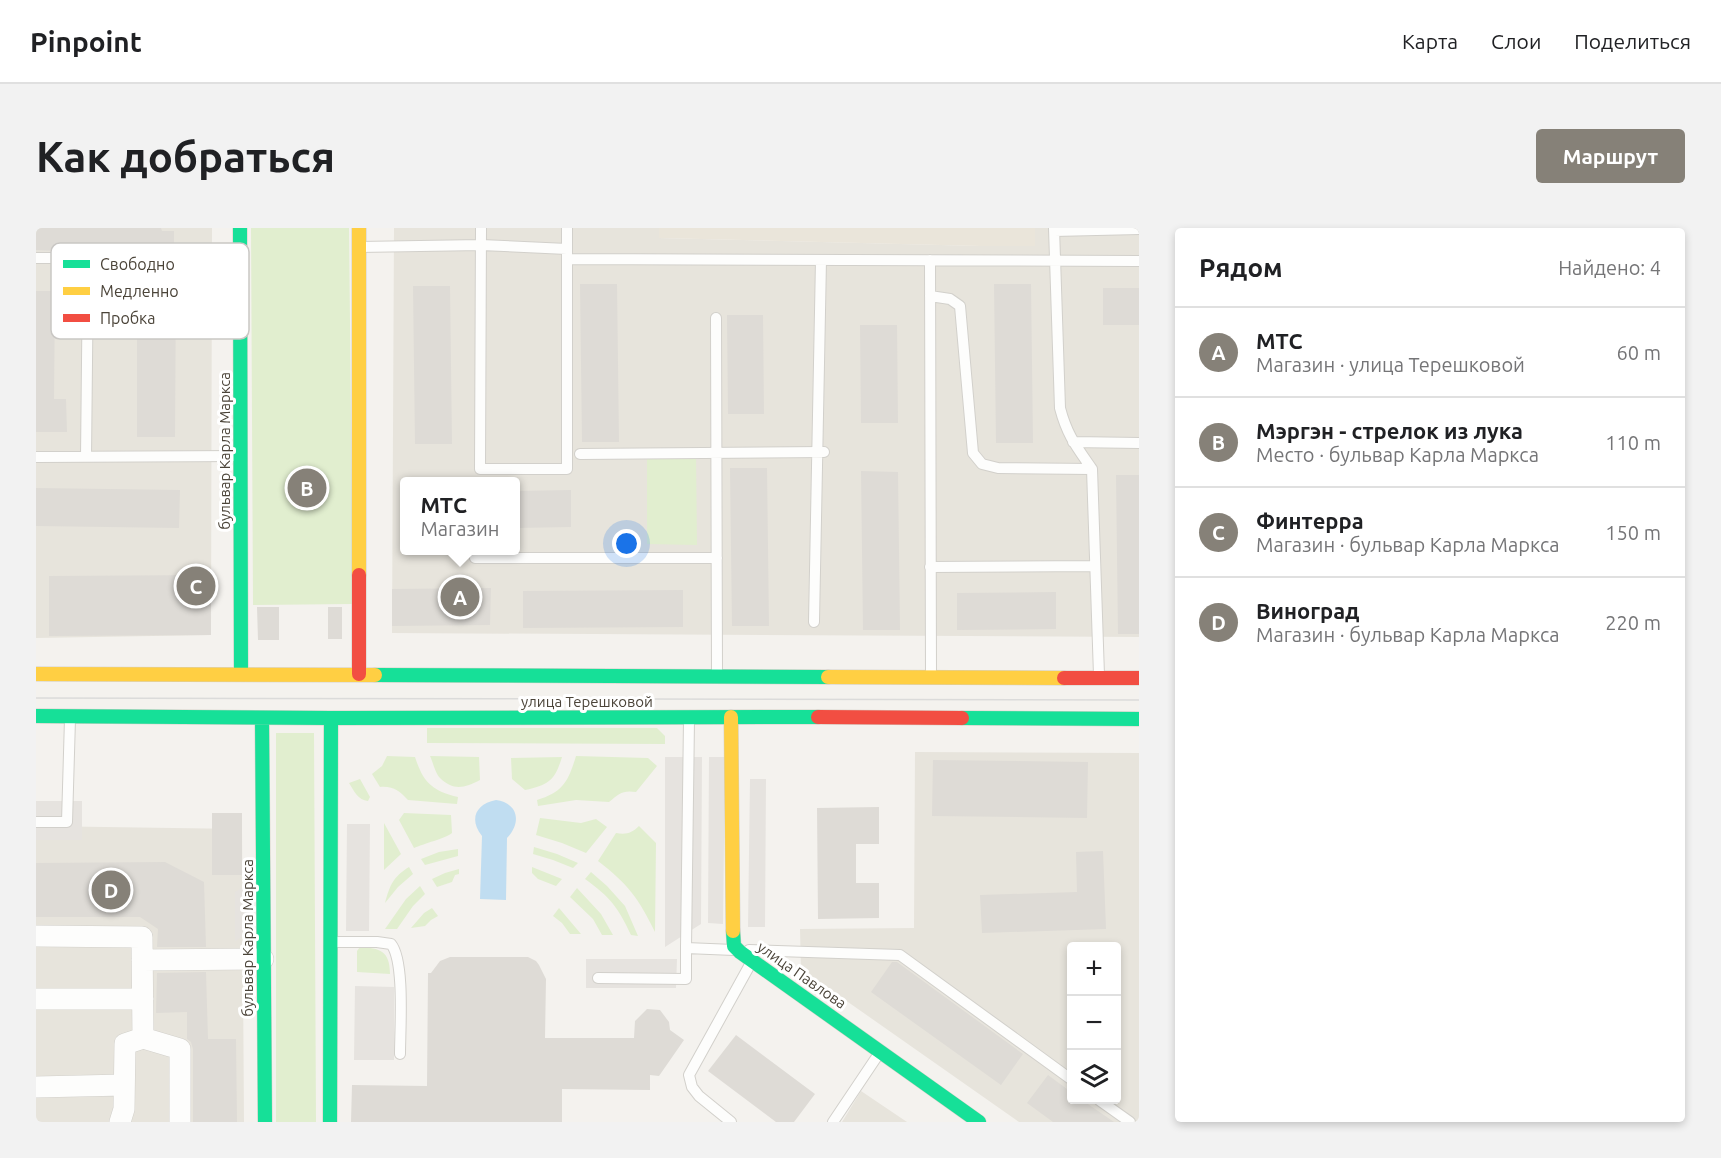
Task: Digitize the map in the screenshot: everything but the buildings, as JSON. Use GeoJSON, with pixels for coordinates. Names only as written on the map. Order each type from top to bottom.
{"type":"FeatureCollection","features":[{"type":"Feature","properties":{"kind":"street","name":"бульвар Карла Маркса"},"geometry":{"type":"LineString","coordinates":[[240,228],[240,243]]}},
{"type":"Feature","properties":{"kind":"street"},"geometry":{"type":"LineString","coordinates":[[359,228],[359,674]]}},
{"type":"Feature","properties":{"kind":"street","name":"бульвар Карла Маркса"},"geometry":{"type":"LineString","coordinates":[[240,339],[241,674]]}},
{"type":"Feature","properties":{"kind":"street","name":"улица Терешковой"},"geometry":{"type":"LineString","coordinates":[[36,674],[1139,678]]}},
{"type":"Feature","properties":{"kind":"street"},"geometry":{"type":"LineString","coordinates":[[724,675],[731,690]]}},
{"type":"Feature","properties":{"kind":"street","name":"улица Терешковой"},"geometry":{"type":"LineString","coordinates":[[36,716],[689,717],[731,712],[1139,719]]}},
{"type":"Feature","properties":{"kind":"street","name":"улица Павлова"},"geometry":{"type":"LineString","coordinates":[[731,712],[733,940],[737,950],[979,1122]]}},
{"type":"Feature","properties":{"kind":"street","name":"бульвар Карла Маркса"},"geometry":{"type":"LineString","coordinates":[[262,718],[265,1122]]}},
{"type":"Feature","properties":{"kind":"street"},"geometry":{"type":"LineString","coordinates":[[330,1122],[331,718]]}},
{"type":"Feature","properties":{"kind":"street"},"geometry":{"type":"LineString","coordinates":[[36,936],[142,937],[143,1038]]}},
{"type":"Feature","properties":{"kind":"street"},"geometry":{"type":"LineString","coordinates":[[142,960],[263,960]]}},
{"type":"Feature","properties":{"kind":"street"},"geometry":{"type":"LineString","coordinates":[[36,999],[143,999]]}},
{"type":"Feature","properties":{"kind":"street"},"geometry":{"type":"LineString","coordinates":[[120,1122],[124,1109],[125,1044],[143,1038],[180,1049],[180,1122]]}},
{"type":"Feature","properties":{"kind":"street"},"geometry":{"type":"LineString","coordinates":[[36,1087],[124,1085]]}},
{"type":"Feature","properties":{"kind":"lane"},"geometry":{"type":"LineString","coordinates":[[481,228],[480,469],[567,469],[567,228]]}},
{"type":"Feature","properties":{"kind":"lane"},"geometry":{"type":"LineString","coordinates":[[1099,678],[1092,469],[1065,427],[1060,408],[1054,229],[1139,229]]}},
{"type":"Feature","properties":{"kind":"lane"},"geometry":{"type":"LineString","coordinates":[[359,247],[481,245],[567,254],[821,260],[1139,261]]}},
{"type":"Feature","properties":{"kind":"lane"},"geometry":{"type":"LineString","coordinates":[[814,622],[821,453],[821,260]]}},
{"type":"Feature","properties":{"kind":"lane"},"geometry":{"type":"LineString","coordinates":[[930,260],[931,676]]}},
{"type":"Feature","properties":{"kind":"lane"},"geometry":{"type":"LineString","coordinates":[[930,296],[950,299],[960,306],[973,453],[982,464],[998,468],[1092,469]]}},
{"type":"Feature","properties":{"kind":"lane"},"geometry":{"type":"LineString","coordinates":[[716,318],[717,558],[724,675]]}},
{"type":"Feature","properties":{"kind":"lane"},"geometry":{"type":"LineString","coordinates":[[86,457],[87,339]]}},
{"type":"Feature","properties":{"kind":"lane"},"geometry":{"type":"LineString","coordinates":[[1073,442],[1139,443]]}},
{"type":"Feature","properties":{"kind":"lane"},"geometry":{"type":"LineString","coordinates":[[580,454],[821,453]]}},
{"type":"Feature","properties":{"kind":"lane"},"geometry":{"type":"LineString","coordinates":[[36,457],[241,456]]}},
{"type":"Feature","properties":{"kind":"lane"},"geometry":{"type":"LineString","coordinates":[[475,558],[717,558]]}},
{"type":"Feature","properties":{"kind":"lane"},"geometry":{"type":"LineString","coordinates":[[930,567],[1095,566]]}},
{"type":"Feature","properties":{"kind":"lane"},"geometry":{"type":"LineString","coordinates":[[36,822],[67,822],[70,716]]}},
{"type":"Feature","properties":{"kind":"lane"},"geometry":{"type":"LineString","coordinates":[[598,978],[686,979],[689,717]]}},
{"type":"Feature","properties":{"kind":"lane"},"geometry":{"type":"LineString","coordinates":[[330,942],[377,942],[391,944],[395,950],[399,978],[400,1054]]}},
{"type":"Feature","properties":{"kind":"lane"},"geometry":{"type":"LineString","coordinates":[[686,948],[900,955],[1067,1077]]}},
{"type":"Feature","properties":{"kind":"lane"},"geometry":{"type":"LineString","coordinates":[[731,1122],[699,1096],[692,1087],[689,1075],[752,960]]}},
{"type":"Feature","properties":{"kind":"lane"},"geometry":{"type":"LineString","coordinates":[[833,1122],[880,1052]]}},
{"type":"Feature","properties":{"kind":"lane"},"geometry":{"type":"LineString","coordinates":[[1105,1104],[1130,1122]]}},
{"type":"Feature","properties":{"kind":"shaded area"},"geometry":{"type":"Polygon","coordinates":[[[36,228],[212,228],[212,243],[51,243],[51,339],[212,339],[211,635],[36,638],[36,228]]]}},
{"type":"Feature","properties":{"kind":"shaded area"},"geometry":{"type":"Polygon","coordinates":[[[394,228],[659,228],[659,238],[1035,246],[1035,228],[1139,228],[1139,637],[392,633],[394,228]]]}},
{"type":"Feature","properties":{"kind":"shaded area"},"geometry":{"type":"Polygon","coordinates":[[[659,228],[1035,228],[1035,246],[659,238],[659,228]]]}},
{"type":"Feature","properties":{"kind":"shaded area"},"geometry":{"type":"Polygon","coordinates":[[[915,752],[1139,753],[1139,1122],[1019,1122],[801,969],[800,929],[914,928],[915,752]]]}},
{"type":"Feature","properties":{"kind":"shaded area"},"geometry":{"type":"Polygon","coordinates":[[[665,757],[702,757],[701,924],[665,947],[665,757]]]}},
{"type":"Feature","properties":{"kind":"shaded area"},"geometry":{"type":"Polygon","coordinates":[[[709,757],[725,757],[723,924],[708,923],[709,757]]]}},
{"type":"Feature","properties":{"kind":"shaded area"},"geometry":{"type":"Polygon","coordinates":[[[750,779],[766,779],[765,927],[748,927],[750,779]]]}},
{"type":"Feature","properties":{"kind":"shaded area"},"geometry":{"type":"Polygon","coordinates":[[[36,801],[82,801],[82,840],[36,840],[36,801]]]}},
{"type":"Feature","properties":{"kind":"shaded area"},"geometry":{"type":"Polygon","coordinates":[[[347,824],[370,824],[369,931],[346,931],[347,824]]]}},
{"type":"Feature","properties":{"kind":"shaded area"},"geometry":{"type":"Polygon","coordinates":[[[36,826],[242,829],[244,1122],[36,1122],[36,826]]]}},
{"type":"Feature","properties":{"kind":"shaded area"},"geometry":{"type":"Polygon","coordinates":[[[255,880],[255,930],[235,941],[235,892],[255,880]]]}},
{"type":"Feature","properties":{"kind":"shaded area"},"geometry":{"type":"Polygon","coordinates":[[[586,959],[677,959],[676,988],[586,988],[586,959]]]}},
{"type":"Feature","properties":{"kind":"shaded area"},"geometry":{"type":"Polygon","coordinates":[[[355,986],[394,987],[394,1060],[354,1060],[355,986]]]}},
{"type":"Feature","properties":{"kind":"shaded area"},"geometry":{"type":"Polygon","coordinates":[[[861,1091],[907,1122],[842,1122],[861,1091]]]}},
{"type":"Feature","properties":{"kind":"green space"},"geometry":{"type":"Polygon","coordinates":[[[251,228],[349,228],[353,604],[253,605],[251,228]]]}},
{"type":"Feature","properties":{"kind":"green space"},"geometry":{"type":"Polygon","coordinates":[[[647,454],[696,454],[697,545],[647,544],[647,454]]]}},
{"type":"Feature","properties":{"kind":"green space"},"geometry":{"type":"Polygon","coordinates":[[[427,728],[657,728],[665,736],[665,744],[427,743],[427,728]]]}},
{"type":"Feature","properties":{"kind":"green space"},"geometry":{"type":"Polygon","coordinates":[[[276,733],[314,733],[316,1122],[276,1122],[276,733]]]}},
{"type":"Feature","properties":{"kind":"green space"},"geometry":{"type":"Polygon","coordinates":[[[387,756],[415,757],[425,779],[441,792],[458,797],[457,804],[408,800],[396,790],[380,787],[372,774],[382,766],[387,756]]]}},
{"type":"Feature","properties":{"kind":"green space"},"geometry":{"type":"Polygon","coordinates":[[[430,756],[479,757],[480,780],[459,787],[450,785],[438,776],[430,756]]]}},
{"type":"Feature","properties":{"kind":"green space"},"geometry":{"type":"Polygon","coordinates":[[[576,756],[648,758],[657,766],[636,792],[621,793],[609,802],[576,800],[538,806],[537,800],[553,793],[563,785],[576,756]]]}},
{"type":"Feature","properties":{"kind":"green space"},"geometry":{"type":"Polygon","coordinates":[[[562,757],[554,776],[540,786],[525,790],[512,779],[511,758],[562,757]]]}},
{"type":"Feature","properties":{"kind":"green space"},"geometry":{"type":"Polygon","coordinates":[[[360,779],[370,797],[368,801],[359,797],[349,783],[360,779]]]}},
{"type":"Feature","properties":{"kind":"green space"},"geometry":{"type":"Polygon","coordinates":[[[404,813],[451,815],[452,833],[414,848],[399,820],[404,813]]]}},
{"type":"Feature","properties":{"kind":"green space"},"geometry":{"type":"Polygon","coordinates":[[[540,818],[581,823],[596,819],[607,827],[586,853],[536,835],[540,818]]]}},
{"type":"Feature","properties":{"kind":"green space"},"geometry":{"type":"Polygon","coordinates":[[[384,823],[401,854],[384,870],[384,823]]]}},
{"type":"Feature","properties":{"kind":"green space"},"geometry":{"type":"Polygon","coordinates":[[[639,826],[656,843],[655,932],[632,893],[598,861],[616,833],[629,833],[639,826]]]}},
{"type":"Feature","properties":{"kind":"green space"},"geometry":{"type":"Polygon","coordinates":[[[534,847],[578,863],[573,868],[533,854],[534,847]]]}},
{"type":"Feature","properties":{"kind":"green space"},"geometry":{"type":"Polygon","coordinates":[[[458,849],[458,856],[425,865],[421,859],[439,852],[458,849]]]}},
{"type":"Feature","properties":{"kind":"green space"},"geometry":{"type":"Polygon","coordinates":[[[409,867],[413,874],[385,903],[393,882],[409,867]]]}},
{"type":"Feature","properties":{"kind":"green space"},"geometry":{"type":"Polygon","coordinates":[[[532,867],[562,879],[556,886],[538,879],[532,873],[532,867]]]}},
{"type":"Feature","properties":{"kind":"green space"},"geometry":{"type":"Polygon","coordinates":[[[459,869],[459,874],[455,875],[452,882],[437,887],[432,879],[445,873],[459,869]]]}},
{"type":"Feature","properties":{"kind":"green space"},"geometry":{"type":"Polygon","coordinates":[[[591,872],[625,906],[638,936],[631,935],[612,903],[585,879],[591,872]]]}},
{"type":"Feature","properties":{"kind":"green space"},"geometry":{"type":"Polygon","coordinates":[[[420,886],[425,894],[413,906],[397,929],[385,929],[406,899],[420,886]]]}},
{"type":"Feature","properties":{"kind":"green space"},"geometry":{"type":"Polygon","coordinates":[[[577,888],[601,914],[613,935],[602,935],[593,919],[570,897],[577,888]]]}},
{"type":"Feature","properties":{"kind":"green space"},"geometry":{"type":"Polygon","coordinates":[[[432,908],[438,916],[425,926],[411,928],[424,913],[432,908]]]}},
{"type":"Feature","properties":{"kind":"green space"},"geometry":{"type":"Polygon","coordinates":[[[559,908],[581,934],[570,934],[553,916],[559,908]]]}},
{"type":"Feature","properties":{"kind":"green space"},"geometry":{"type":"Polygon","coordinates":[[[360,947],[373,948],[382,952],[388,960],[390,974],[357,972],[357,951],[360,947]]]}},
{"type":"Feature","properties":{"kind":"water"},"geometry":{"type":"Polygon","coordinates":[[[496,800],[513,809],[516,820],[507,838],[506,900],[480,899],[482,836],[475,819],[483,805],[496,800]]]}},
{"type":"Feature","properties":{"kind":"tram line"},"geometry":{"type":"LineString","coordinates":[[36,698],[1139,700]]}},
{"type":"Feature","properties":{"kind":"traffic: fast"},"geometry":{"type":"LineString","coordinates":[[240,228],[240,243]]}},
{"type":"Feature","properties":{"kind":"traffic: fast"},"geometry":{"type":"LineString","coordinates":[[240,339],[241,674]]}},
{"type":"Feature","properties":{"kind":"traffic: fast"},"geometry":{"type":"LineString","coordinates":[[375,675],[828,677]]}},
{"type":"Feature","properties":{"kind":"traffic: fast"},"geometry":{"type":"LineString","coordinates":[[36,716],[818,717]]}},
{"type":"Feature","properties":{"kind":"traffic: fast"},"geometry":{"type":"LineString","coordinates":[[262,718],[265,1122]]}},
{"type":"Feature","properties":{"kind":"traffic: fast"},"geometry":{"type":"LineString","coordinates":[[330,1122],[331,718]]}},
{"type":"Feature","properties":{"kind":"traffic: fast"},"geometry":{"type":"LineString","coordinates":[[962,718],[1139,719]]}},
{"type":"Feature","properties":{"kind":"traffic: fast"},"geometry":{"type":"LineString","coordinates":[[733,931],[734,946],[740,952],[979,1122]]}},
{"type":"Feature","properties":{"kind":"traffic: slow"},"geometry":{"type":"LineString","coordinates":[[359,228],[359,575]]}},
{"type":"Feature","properties":{"kind":"traffic: slow"},"geometry":{"type":"LineString","coordinates":[[36,674],[375,675]]}},
{"type":"Feature","properties":{"kind":"traffic: slow"},"geometry":{"type":"LineString","coordinates":[[828,677],[1064,678]]}},
{"type":"Feature","properties":{"kind":"traffic: slow"},"geometry":{"type":"LineString","coordinates":[[731,717],[733,931]]}},
{"type":"Feature","properties":{"kind":"traffic: jam"},"geometry":{"type":"LineString","coordinates":[[359,575],[359,674]]}},
{"type":"Feature","properties":{"kind":"traffic: jam"},"geometry":{"type":"LineString","coordinates":[[1064,678],[1139,678]]}},
{"type":"Feature","properties":{"kind":"traffic: jam"},"geometry":{"type":"LineString","coordinates":[[818,717],[962,718]]}},
{"type":"Feature","properties":{"kind":"place","name":"Мэргэн - стрелок из лука"},"geometry":{"type":"Point","coordinates":[307,488]}},
{"type":"Feature","properties":{"kind":"place","name":"Финтерра"},"geometry":{"type":"Point","coordinates":[196,586]}},
{"type":"Feature","properties":{"kind":"place","name":"МТС"},"geometry":{"type":"Point","coordinates":[460,597]}},
{"type":"Feature","properties":{"kind":"place","name":"Виноград"},"geometry":{"type":"Point","coordinates":[111,890]}}]}
